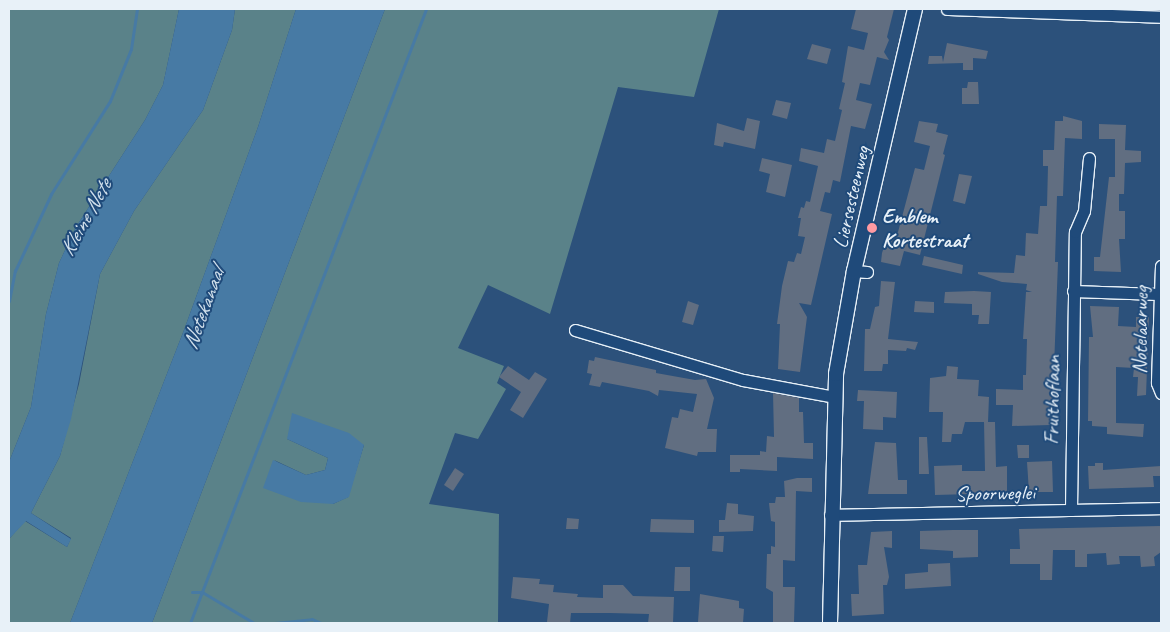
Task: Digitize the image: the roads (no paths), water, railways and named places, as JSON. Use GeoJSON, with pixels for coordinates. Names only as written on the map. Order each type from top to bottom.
{"type":"FeatureCollection","features":[{"type":"Feature","properties":{"kind":"main road","name":"Liersesteenweg"},"geometry":{"type":"LineString","coordinates":[[830,623],[830,515],[835,397],[844,320],[861,271],[915,9]]}},
{"type":"Feature","properties":{"kind":"street"},"geometry":{"type":"LineString","coordinates":[[947,9],[1161,17]]}},
{"type":"Feature","properties":{"kind":"street","name":"Fruithoflaan"},"geometry":{"type":"LineString","coordinates":[[1071,510],[1075,232],[1084,211],[1089,158]]}},
{"type":"Feature","properties":{"kind":"street","name":"Notelaarweg"},"geometry":{"type":"LineString","coordinates":[[1161,266],[1158,294],[1157,383],[1161,393]]}},
{"type":"Feature","properties":{"kind":"street"},"geometry":{"type":"LineString","coordinates":[[1073,291],[1158,294]]}},
{"type":"Feature","properties":{"kind":"street"},"geometry":{"type":"LineString","coordinates":[[575,330],[735,378],[835,397]]}},
{"type":"Feature","properties":{"kind":"street","name":"Spoorweglei"},"geometry":{"type":"LineString","coordinates":[[830,515],[1161,508]]}},
{"type":"Feature","properties":{"kind":"water","name":"Kleine Nete"},"geometry":{"type":"Polygon","coordinates":[[[179,9],[235,9],[232,30],[203,110],[134,211],[100,274],[71,419],[60,456],[31,513],[71,539],[67,547],[26,521],[9,539],[9,462],[31,407],[46,314],[59,263],[76,227],[145,120],[163,85],[179,9]]]}},
{"type":"Feature","properties":{"kind":"water","name":"Netekanaal"},"geometry":{"type":"Polygon","coordinates":[[[296,9],[385,9],[152,623],[70,623],[184,330],[258,127],[296,9]]]}},
{"type":"Feature","properties":{"kind":"water"},"geometry":{"type":"Polygon","coordinates":[[[292,413],[349,433],[364,445],[349,497],[333,504],[301,502],[263,488],[273,460],[306,475],[325,470],[328,458],[287,439],[292,413]]]}},
{"type":"Feature","properties":{"kind":"waterway"},"geometry":{"type":"LineString","coordinates":[[9,301],[15,271],[51,194],[110,101],[131,49],[137,9]]}},
{"type":"Feature","properties":{"kind":"waterway"},"geometry":{"type":"LineString","coordinates":[[190,623],[426,9]]}},
{"type":"Feature","properties":{"kind":"waterway"},"geometry":{"type":"LineString","coordinates":[[192,592],[202,592],[254,623]]}},
{"type":"Feature","properties":{"kind":"waterway"},"geometry":{"type":"LineString","coordinates":[[275,623],[312,619],[321,623]]}},
{"type":"Feature","properties":{"kind":"place","name":"Emblem Kortestraat"},"geometry":{"type":"Point","coordinates":[872,228]}}]}
